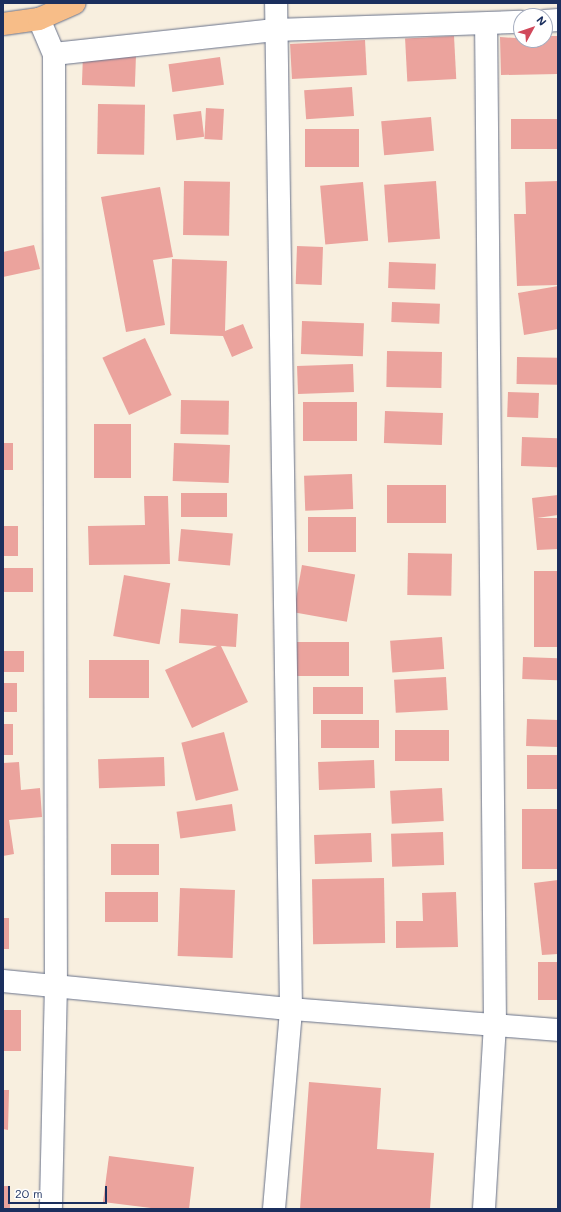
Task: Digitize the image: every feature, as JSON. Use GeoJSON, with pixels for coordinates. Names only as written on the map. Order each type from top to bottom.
{"type":"FeatureCollection","features":[{"type":"Feature","properties":{"kind":"main road"},"geometry":{"type":"LineString","coordinates":[[3,24],[39,19],[75,3]]}},
{"type":"Feature","properties":{"kind":"street"},"geometry":{"type":"LineString","coordinates":[[274,1209],[291,1009],[274,30],[276,3]]}},
{"type":"Feature","properties":{"kind":"street"},"geometry":{"type":"LineString","coordinates":[[39,19],[54,54],[56,984],[51,1209]]}},
{"type":"Feature","properties":{"kind":"street"},"geometry":{"type":"LineString","coordinates":[[54,54],[274,30],[513,22]]}},
{"type":"Feature","properties":{"kind":"street"},"geometry":{"type":"LineString","coordinates":[[484,1209],[495,1026],[486,24]]}},
{"type":"Feature","properties":{"kind":"street"},"geometry":{"type":"LineString","coordinates":[[3,981],[56,984],[291,1009],[558,1030]]}},
{"type":"Feature","properties":{"kind":"building"},"geometry":{"type":"Polygon","coordinates":[[[454,36],[456,79],[407,82],[405,39],[454,36]]]}},
{"type":"Feature","properties":{"kind":"building"},"geometry":{"type":"Polygon","coordinates":[[[553,36],[558,36],[558,74],[501,75],[500,37],[513,38],[513,48],[553,48],[553,36]]]}},
{"type":"Feature","properties":{"kind":"building"},"geometry":{"type":"Polygon","coordinates":[[[365,40],[367,75],[292,79],[290,44],[365,40]]]}},
{"type":"Feature","properties":{"kind":"building"},"geometry":{"type":"Polygon","coordinates":[[[83,54],[136,56],[135,87],[82,85],[83,54]]]}},
{"type":"Feature","properties":{"kind":"building"},"geometry":{"type":"Polygon","coordinates":[[[220,57],[224,85],[172,92],[169,64],[220,57]]]}},
{"type":"Feature","properties":{"kind":"building"},"geometry":{"type":"Polygon","coordinates":[[[352,87],[354,116],[306,119],[304,90],[352,87]]]}},
{"type":"Feature","properties":{"kind":"building"},"geometry":{"type":"Polygon","coordinates":[[[98,104],[145,105],[144,155],[97,154],[98,104]]]}},
{"type":"Feature","properties":{"kind":"building"},"geometry":{"type":"Polygon","coordinates":[[[206,108],[224,109],[222,140],[204,139],[206,108]]]}},
{"type":"Feature","properties":{"kind":"building"},"geometry":{"type":"Polygon","coordinates":[[[201,111],[204,137],[176,140],[173,114],[201,111]]]}},
{"type":"Feature","properties":{"kind":"building"},"geometry":{"type":"Polygon","coordinates":[[[431,117],[434,151],[384,155],[381,121],[431,117]]]}},
{"type":"Feature","properties":{"kind":"building"},"geometry":{"type":"Polygon","coordinates":[[[511,119],[558,119],[558,149],[511,149],[511,119]]]}},
{"type":"Feature","properties":{"kind":"building"},"geometry":{"type":"Polygon","coordinates":[[[305,129],[359,129],[359,167],[305,167],[305,129]]]}},
{"type":"Feature","properties":{"kind":"building"},"geometry":{"type":"Polygon","coordinates":[[[184,181],[230,182],[229,236],[183,235],[184,181]]]}},
{"type":"Feature","properties":{"kind":"building"},"geometry":{"type":"Polygon","coordinates":[[[436,181],[440,239],[388,242],[384,185],[436,181]]]}},
{"type":"Feature","properties":{"kind":"building"},"geometry":{"type":"Polygon","coordinates":[[[558,181],[558,285],[517,286],[514,214],[526,214],[525,182],[558,181]]]}},
{"type":"Feature","properties":{"kind":"building"},"geometry":{"type":"Polygon","coordinates":[[[363,182],[368,241],[325,245],[320,186],[363,182]]]}},
{"type":"Feature","properties":{"kind":"building"},"geometry":{"type":"Polygon","coordinates":[[[160,187],[173,257],[153,260],[165,325],[126,332],[101,197],[160,187]]]}},
{"type":"Feature","properties":{"kind":"building"},"geometry":{"type":"Polygon","coordinates":[[[34,245],[40,269],[3,277],[3,252],[34,245]]]}},
{"type":"Feature","properties":{"kind":"building"},"geometry":{"type":"Polygon","coordinates":[[[297,246],[323,247],[322,285],[296,284],[297,246]]]}},
{"type":"Feature","properties":{"kind":"building"},"geometry":{"type":"Polygon","coordinates":[[[172,259],[227,261],[225,331],[243,324],[253,348],[232,357],[223,336],[170,334],[172,259]]]}},
{"type":"Feature","properties":{"kind":"building"},"geometry":{"type":"Polygon","coordinates":[[[389,262],[436,264],[435,290],[388,288],[389,262]]]}},
{"type":"Feature","properties":{"kind":"building"},"geometry":{"type":"Polygon","coordinates":[[[558,286],[558,329],[524,335],[518,293],[558,286]]]}},
{"type":"Feature","properties":{"kind":"building"},"geometry":{"type":"Polygon","coordinates":[[[392,302],[440,304],[439,324],[391,322],[392,302]]]}},
{"type":"Feature","properties":{"kind":"building"},"geometry":{"type":"Polygon","coordinates":[[[302,321],[364,323],[363,356],[301,354],[302,321]]]}},
{"type":"Feature","properties":{"kind":"building"},"geometry":{"type":"Polygon","coordinates":[[[145,338],[172,395],[129,415],[102,358],[145,338]]]}},
{"type":"Feature","properties":{"kind":"building"},"geometry":{"type":"Polygon","coordinates":[[[387,351],[442,352],[441,388],[386,387],[387,351]]]}},
{"type":"Feature","properties":{"kind":"building"},"geometry":{"type":"Polygon","coordinates":[[[517,357],[558,358],[558,385],[517,384],[517,357]]]}},
{"type":"Feature","properties":{"kind":"building"},"geometry":{"type":"Polygon","coordinates":[[[353,364],[354,392],[298,394],[297,366],[353,364]]]}},
{"type":"Feature","properties":{"kind":"building"},"geometry":{"type":"Polygon","coordinates":[[[508,392],[539,393],[538,418],[507,417],[508,392]]]}},
{"type":"Feature","properties":{"kind":"building"},"geometry":{"type":"Polygon","coordinates":[[[181,400],[229,401],[228,435],[180,434],[181,400]]]}},
{"type":"Feature","properties":{"kind":"building"},"geometry":{"type":"Polygon","coordinates":[[[303,402],[357,402],[357,441],[303,441],[303,402]]]}},
{"type":"Feature","properties":{"kind":"building"},"geometry":{"type":"Polygon","coordinates":[[[385,411],[443,413],[442,445],[384,443],[385,411]]]}},
{"type":"Feature","properties":{"kind":"building"},"geometry":{"type":"Polygon","coordinates":[[[94,424],[131,424],[131,478],[94,478],[94,424]]]}},
{"type":"Feature","properties":{"kind":"building"},"geometry":{"type":"Polygon","coordinates":[[[522,437],[558,438],[557,467],[521,466],[522,437]]]}},
{"type":"Feature","properties":{"kind":"building"},"geometry":{"type":"Polygon","coordinates":[[[3,443],[13,443],[13,470],[3,470],[3,443]]]}},
{"type":"Feature","properties":{"kind":"building"},"geometry":{"type":"Polygon","coordinates":[[[174,443],[230,445],[229,483],[173,481],[174,443]]]}},
{"type":"Feature","properties":{"kind":"building"},"geometry":{"type":"Polygon","coordinates":[[[352,474],[353,509],[305,511],[304,476],[352,474]]]}},
{"type":"Feature","properties":{"kind":"building"},"geometry":{"type":"Polygon","coordinates":[[[387,485],[446,485],[446,523],[387,523],[387,485]]]}},
{"type":"Feature","properties":{"kind":"building"},"geometry":{"type":"Polygon","coordinates":[[[181,493],[227,493],[227,517],[181,517],[181,493]]]}},
{"type":"Feature","properties":{"kind":"building"},"geometry":{"type":"Polygon","coordinates":[[[558,495],[558,515],[537,518],[558,518],[558,549],[537,550],[532,498],[558,495]]]}},
{"type":"Feature","properties":{"kind":"building"},"geometry":{"type":"Polygon","coordinates":[[[144,496],[168,496],[170,564],[89,565],[88,526],[145,525],[144,496]]]}},
{"type":"Feature","properties":{"kind":"building"},"geometry":{"type":"Polygon","coordinates":[[[308,517],[356,517],[356,552],[308,552],[308,517]]]}},
{"type":"Feature","properties":{"kind":"building"},"geometry":{"type":"Polygon","coordinates":[[[3,526],[18,526],[18,556],[3,556],[3,526]]]}},
{"type":"Feature","properties":{"kind":"building"},"geometry":{"type":"Polygon","coordinates":[[[181,529],[233,534],[230,565],[178,561],[181,529]]]}},
{"type":"Feature","properties":{"kind":"building"},"geometry":{"type":"Polygon","coordinates":[[[408,553],[452,554],[451,596],[407,595],[408,553]]]}},
{"type":"Feature","properties":{"kind":"building"},"geometry":{"type":"Polygon","coordinates":[[[302,565],[355,574],[347,622],[294,612],[302,565]]]}},
{"type":"Feature","properties":{"kind":"building"},"geometry":{"type":"Polygon","coordinates":[[[3,568],[33,568],[33,592],[3,592],[3,568]]]}},
{"type":"Feature","properties":{"kind":"building"},"geometry":{"type":"Polygon","coordinates":[[[534,571],[558,571],[558,647],[534,647],[534,571]]]}},
{"type":"Feature","properties":{"kind":"building"},"geometry":{"type":"Polygon","coordinates":[[[124,575],[170,583],[160,644],[113,636],[124,575]]]}},
{"type":"Feature","properties":{"kind":"building"},"geometry":{"type":"Polygon","coordinates":[[[181,609],[238,614],[236,647],[221,646],[248,702],[192,728],[165,670],[217,646],[179,643],[181,609]]]}},
{"type":"Feature","properties":{"kind":"building"},"geometry":{"type":"Polygon","coordinates":[[[442,637],[444,669],[392,673],[390,641],[442,637]]]}},
{"type":"Feature","properties":{"kind":"building"},"geometry":{"type":"Polygon","coordinates":[[[297,642],[349,642],[349,676],[297,676],[297,642]]]}},
{"type":"Feature","properties":{"kind":"building"},"geometry":{"type":"Polygon","coordinates":[[[3,651],[24,651],[24,672],[3,672],[3,651]]]}},
{"type":"Feature","properties":{"kind":"building"},"geometry":{"type":"Polygon","coordinates":[[[523,657],[558,658],[557,680],[522,679],[523,657]]]}},
{"type":"Feature","properties":{"kind":"building"},"geometry":{"type":"Polygon","coordinates":[[[89,660],[149,660],[149,698],[89,698],[89,660]]]}},
{"type":"Feature","properties":{"kind":"building"},"geometry":{"type":"Polygon","coordinates":[[[446,677],[448,710],[396,713],[394,680],[446,677]]]}},
{"type":"Feature","properties":{"kind":"building"},"geometry":{"type":"Polygon","coordinates":[[[3,683],[17,683],[17,712],[3,712],[3,683]]]}},
{"type":"Feature","properties":{"kind":"building"},"geometry":{"type":"Polygon","coordinates":[[[313,687],[363,687],[363,714],[313,714],[313,687]]]}},
{"type":"Feature","properties":{"kind":"building"},"geometry":{"type":"Polygon","coordinates":[[[527,719],[558,720],[557,747],[526,746],[527,719]]]}},
{"type":"Feature","properties":{"kind":"building"},"geometry":{"type":"Polygon","coordinates":[[[321,720],[379,720],[379,748],[321,748],[321,720]]]}},
{"type":"Feature","properties":{"kind":"building"},"geometry":{"type":"Polygon","coordinates":[[[3,724],[13,724],[13,755],[3,755],[3,724]]]}},
{"type":"Feature","properties":{"kind":"building"},"geometry":{"type":"Polygon","coordinates":[[[395,730],[449,730],[449,761],[395,761],[395,730]]]}},
{"type":"Feature","properties":{"kind":"building"},"geometry":{"type":"Polygon","coordinates":[[[224,732],[239,790],[196,801],[181,743],[224,732]]]}},
{"type":"Feature","properties":{"kind":"building"},"geometry":{"type":"Polygon","coordinates":[[[527,755],[558,755],[558,789],[527,789],[527,755]]]}},
{"type":"Feature","properties":{"kind":"building"},"geometry":{"type":"Polygon","coordinates":[[[164,757],[165,786],[99,788],[98,759],[164,757]]]}},
{"type":"Feature","properties":{"kind":"building"},"geometry":{"type":"Polygon","coordinates":[[[374,760],[375,788],[319,790],[318,762],[374,760]]]}},
{"type":"Feature","properties":{"kind":"building"},"geometry":{"type":"Polygon","coordinates":[[[19,762],[21,790],[40,788],[42,817],[9,820],[14,854],[3,856],[3,763],[19,762]]]}},
{"type":"Feature","properties":{"kind":"building"},"geometry":{"type":"Polygon","coordinates":[[[442,788],[444,821],[392,824],[390,791],[442,788]]]}},
{"type":"Feature","properties":{"kind":"building"},"geometry":{"type":"Polygon","coordinates":[[[232,804],[236,831],[180,839],[177,812],[232,804]]]}},
{"type":"Feature","properties":{"kind":"building"},"geometry":{"type":"Polygon","coordinates":[[[522,809],[558,809],[558,869],[522,869],[522,809]]]}},
{"type":"Feature","properties":{"kind":"building"},"geometry":{"type":"Polygon","coordinates":[[[443,832],[444,865],[392,867],[391,834],[443,832]]]}},
{"type":"Feature","properties":{"kind":"building"},"geometry":{"type":"Polygon","coordinates":[[[371,833],[372,862],[315,864],[314,835],[371,833]]]}},
{"type":"Feature","properties":{"kind":"building"},"geometry":{"type":"Polygon","coordinates":[[[111,844],[159,844],[159,875],[111,875],[111,844]]]}},
{"type":"Feature","properties":{"kind":"building"},"geometry":{"type":"Polygon","coordinates":[[[384,878],[385,943],[313,944],[312,879],[384,878]]]}},
{"type":"Feature","properties":{"kind":"building"},"geometry":{"type":"Polygon","coordinates":[[[558,880],[558,954],[542,955],[534,883],[558,880]]]}},
{"type":"Feature","properties":{"kind":"building"},"geometry":{"type":"Polygon","coordinates":[[[180,888],[235,890],[233,958],[178,956],[180,888]]]}},
{"type":"Feature","properties":{"kind":"building"},"geometry":{"type":"Polygon","coordinates":[[[105,892],[158,892],[158,922],[105,922],[105,892]]]}},
{"type":"Feature","properties":{"kind":"building"},"geometry":{"type":"Polygon","coordinates":[[[456,892],[458,947],[396,948],[396,921],[423,921],[422,893],[456,892]]]}},
{"type":"Feature","properties":{"kind":"building"},"geometry":{"type":"Polygon","coordinates":[[[3,918],[9,918],[9,949],[3,949],[3,918]]]}},
{"type":"Feature","properties":{"kind":"building"},"geometry":{"type":"Polygon","coordinates":[[[538,962],[558,962],[558,1000],[538,1000],[538,962]]]}},
{"type":"Feature","properties":{"kind":"building"},"geometry":{"type":"Polygon","coordinates":[[[3,1010],[21,1010],[21,1051],[3,1051],[3,1010]]]}},
{"type":"Feature","properties":{"kind":"building"},"geometry":{"type":"Polygon","coordinates":[[[309,1082],[381,1088],[377,1149],[434,1153],[430,1209],[300,1209],[309,1082]]]}},
{"type":"Feature","properties":{"kind":"building"},"geometry":{"type":"Polygon","coordinates":[[[3,1090],[9,1090],[8,1130],[3,1129],[3,1090]]]}},
{"type":"Feature","properties":{"kind":"building"},"geometry":{"type":"Polygon","coordinates":[[[109,1156],[194,1167],[189,1209],[159,1209],[103,1202],[109,1156]]]}},
{"type":"Feature","properties":{"kind":"building"},"geometry":{"type":"Polygon","coordinates":[[[3,1186],[10,1186],[10,1209],[3,1209],[3,1186]]]}}]}
